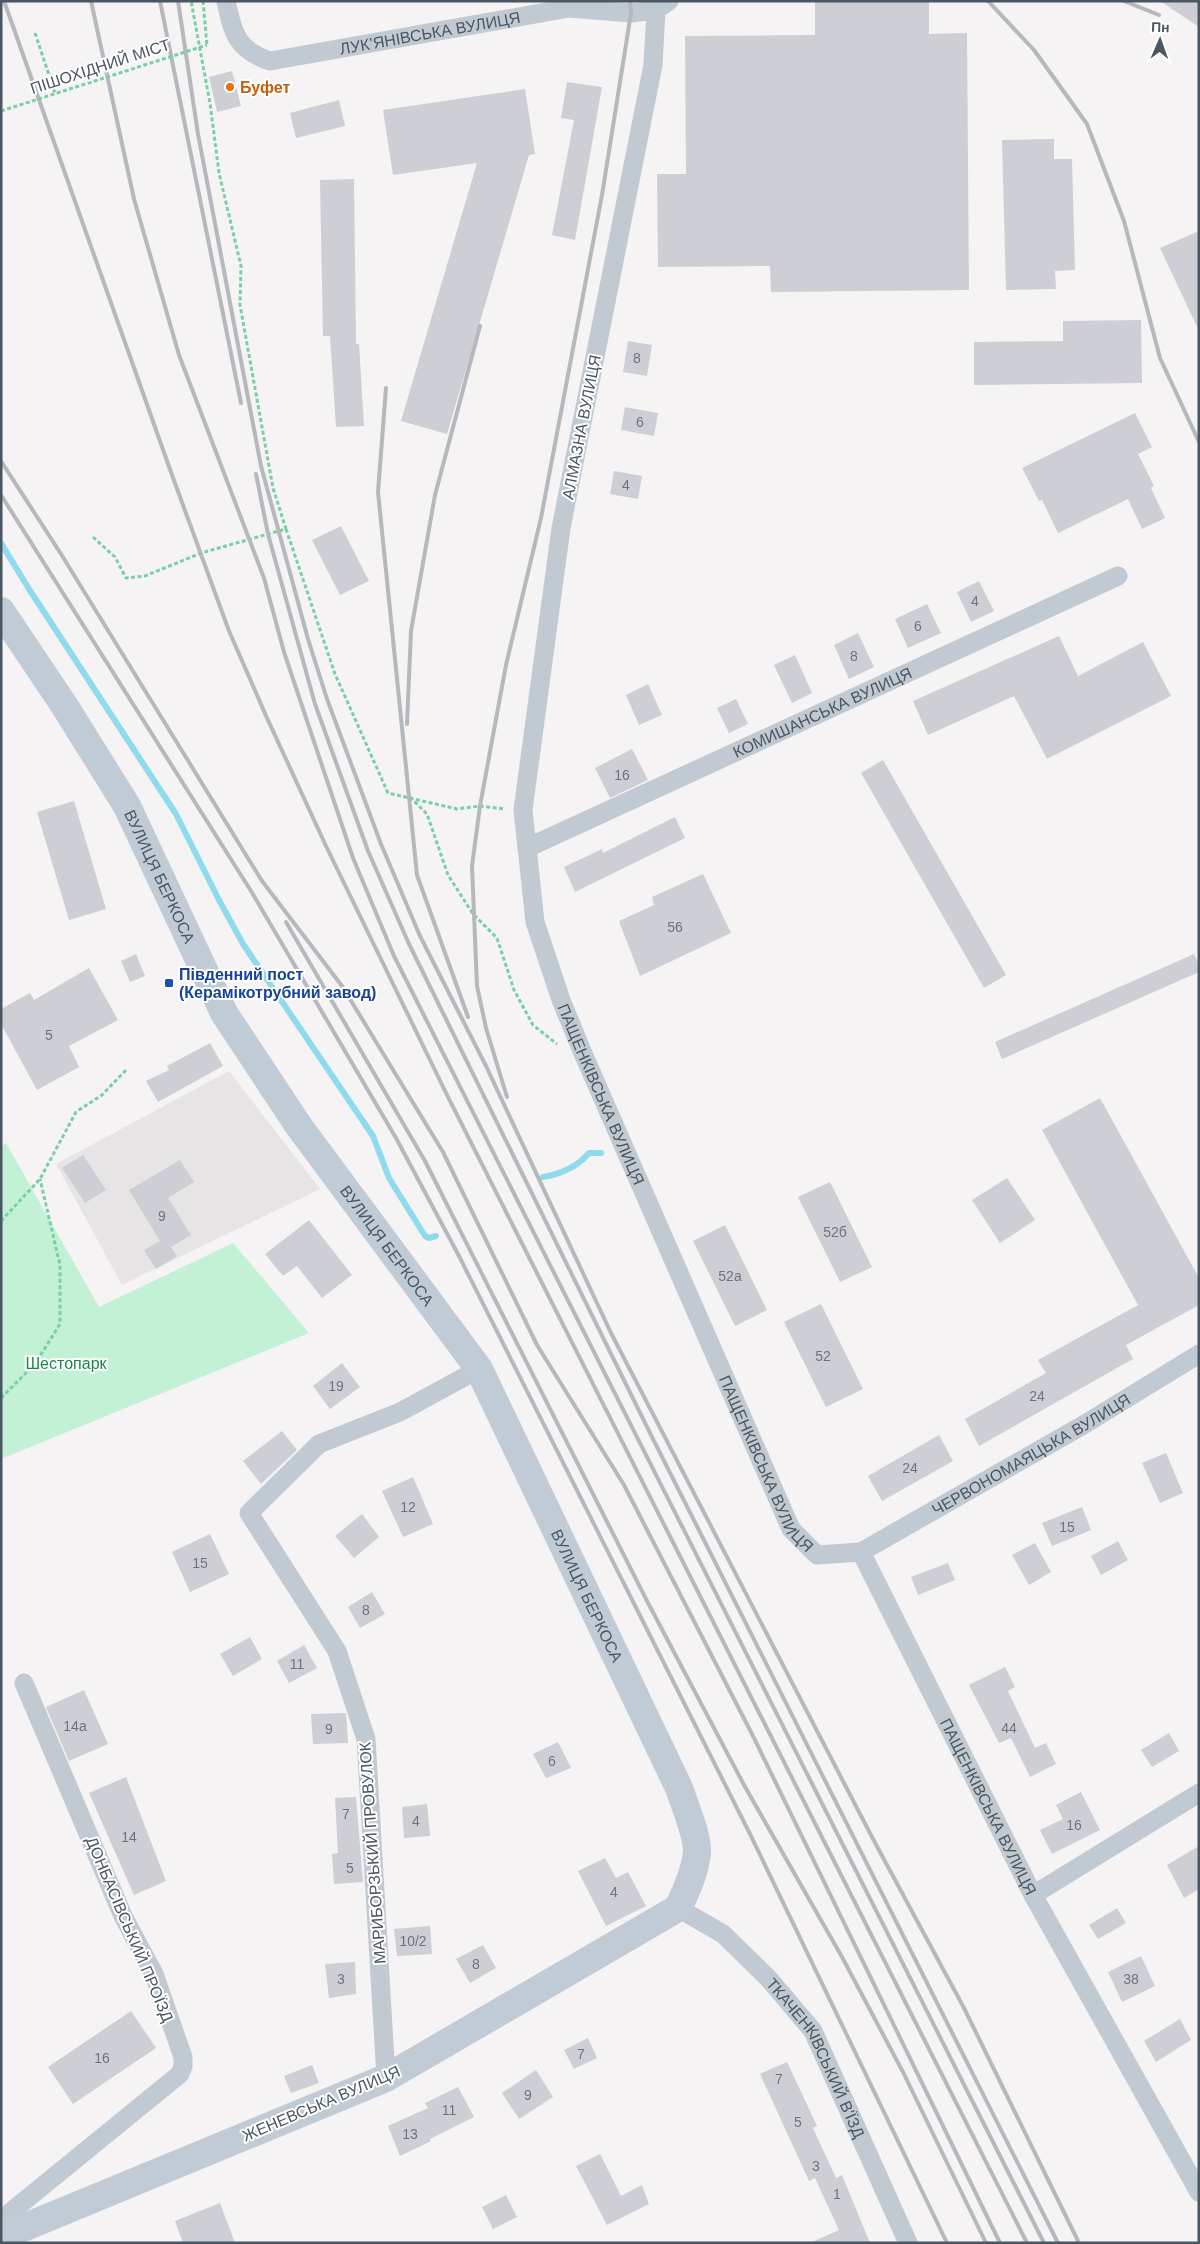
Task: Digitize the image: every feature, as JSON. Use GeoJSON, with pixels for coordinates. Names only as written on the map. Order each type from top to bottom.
{"type":"FeatureCollection","features":[{"type":"Feature","properties":{"kind":"street","name":"ЛУК’ЯНІВСЬКА ВУЛИЦЯ"},"geometry":{"type":"LineString","coordinates":[[226,1],[231,25],[244,49],[255,56],[270,61],[569,8],[631,13],[663,5]]}},
{"type":"Feature","properties":{"kind":"street","name":"АЛМАЗНА ВУЛИЦЯ"},"geometry":{"type":"LineString","coordinates":[[527,848],[523,810],[561,528],[653,65],[663,5]]}},
{"type":"Feature","properties":{"kind":"street","name":"КОМИШАНСЬКА ВУЛИЦЯ"},"geometry":{"type":"LineString","coordinates":[[527,848],[1118,576]]}},
{"type":"Feature","properties":{"kind":"street","name":"ВУЛИЦЯ БЕРКОСА"},"geometry":{"type":"LineString","coordinates":[[1,611],[64,705],[127,806],[224,1013],[298,1125],[479,1369],[679,1788],[689,1816],[697,1850],[690,1883],[678,1908]]}},
{"type":"Feature","properties":{"kind":"street","name":"ПАЩЕНКІВСЬКА ВУЛИЦЯ"},"geometry":{"type":"LineString","coordinates":[[527,848],[535,922],[561,1000],[790,1529],[817,1555],[861,1552],[1033,1895],[1199,2192]]}},
{"type":"Feature","properties":{"kind":"street","name":"ЧЕРВОНОМАЯЦЬКА ВУЛИЦЯ"},"geometry":{"type":"LineString","coordinates":[[861,1552],[1085,1424],[1199,1354]]}},
{"type":"Feature","properties":{"kind":"street","name":"МАРИБОРЗЬКИЙ ПРОВУЛОК"},"geometry":{"type":"LineString","coordinates":[[386,2078],[366,1739],[337,1651],[249,1514],[319,1444],[400,1412],[479,1369]]}},
{"type":"Feature","properties":{"kind":"street","name":"ДОНБАСІВСЬКИЙ ПРОЇЗД"},"geometry":{"type":"LineString","coordinates":[[1,2220],[180,2074],[183,2066],[183,2057],[154,1974],[123,1916],[24,1683]]}},
{"type":"Feature","properties":{"kind":"street"},"geometry":{"type":"LineString","coordinates":[[1033,1895],[1199,1793]]}},
{"type":"Feature","properties":{"kind":"street","name":"ЖЕНЕВСЬКА ВУЛИЦЯ"},"geometry":{"type":"LineString","coordinates":[[1,2237],[386,2078],[678,1908]]}},
{"type":"Feature","properties":{"kind":"street","name":"ТКАЧЕНКІВСЬКИЙ В'ЇЗД"},"geometry":{"type":"LineString","coordinates":[[678,1908],[723,1934],[768,1978],[813,2031],[908,2243]]}},
{"type":"Feature","properties":{"kind":"path"},"geometry":{"type":"LineString","coordinates":[[191,1],[210,103],[219,173],[241,266],[240,305],[273,488],[334,674],[388,793],[409,796],[457,809],[480,806],[523,810]]}},
{"type":"Feature","properties":{"kind":"path","name":"ПІШОХІДНИЙ МІСТ"},"geometry":{"type":"LineString","coordinates":[[1,111],[207,45],[203,1]]}},
{"type":"Feature","properties":{"kind":"path"},"geometry":{"type":"LineString","coordinates":[[35,33],[55,94]]}},
{"type":"Feature","properties":{"kind":"path"},"geometry":{"type":"LineString","coordinates":[[93,537],[115,557],[126,578],[145,576],[201,553],[286,529]]}},
{"type":"Feature","properties":{"kind":"path"},"geometry":{"type":"LineString","coordinates":[[409,796],[427,814],[448,875],[473,914],[497,938],[514,990],[534,1025],[559,1046],[582,1050]]}},
{"type":"Feature","properties":{"kind":"path"},"geometry":{"type":"LineString","coordinates":[[1,1221],[40,1179],[76,1112],[102,1095],[127,1069]]}},
{"type":"Feature","properties":{"kind":"path"},"geometry":{"type":"LineString","coordinates":[[1,1398],[35,1364],[60,1324],[60,1265],[40,1179]]}},
{"type":"Feature","properties":{"kind":"shaded area"},"geometry":{"type":"Polygon","coordinates":[[[229,1071],[320,1189],[122,1285],[56,1164],[229,1071]]]}},
{"type":"Feature","properties":{"kind":"green space","name":"Шестопарк"},"geometry":{"type":"Polygon","coordinates":[[[6,1143],[99,1307],[233,1243],[309,1333],[1,1459],[1,1146],[6,1143]]]}},
{"type":"Feature","properties":{"kind":"building"},"geometry":{"type":"Polygon","coordinates":[[[815,1],[929,1],[929,34],[967,33],[969,290],[771,292],[770,266],[658,267],[657,174],[686,174],[685,36],[815,35],[815,1]]]}},
{"type":"Feature","properties":{"kind":"building"},"geometry":{"type":"Polygon","coordinates":[[[1160,1],[1199,1],[1199,27],[1160,1]]]}},
{"type":"Feature","properties":{"kind":"building"},"geometry":{"type":"Polygon","coordinates":[[[232,71],[241,106],[217,112],[209,77],[232,71]]]}},
{"type":"Feature","properties":{"kind":"building"},"geometry":{"type":"Polygon","coordinates":[[[567,82],[602,87],[575,240],[552,235],[574,120],[561,118],[567,82]]]}},
{"type":"Feature","properties":{"kind":"building"},"geometry":{"type":"Polygon","coordinates":[[[525,89],[535,154],[529,155],[447,434],[401,421],[477,163],[393,175],[383,110],[525,89]]]}},
{"type":"Feature","properties":{"kind":"building"},"geometry":{"type":"Polygon","coordinates":[[[339,100],[345,126],[296,138],[290,113],[339,100]]]}},
{"type":"Feature","properties":{"kind":"building"},"geometry":{"type":"Polygon","coordinates":[[[1054,139],[1054,159],[1072,159],[1075,270],[1055,271],[1056,289],[1006,290],[1002,140],[1054,139]]]}},
{"type":"Feature","properties":{"kind":"building"},"geometry":{"type":"Polygon","coordinates":[[[354,179],[356,344],[359,344],[364,426],[336,427],[330,336],[323,336],[320,180],[354,179]]]}},
{"type":"Feature","properties":{"kind":"building"},"geometry":{"type":"Polygon","coordinates":[[[1199,231],[1199,331],[1160,248],[1199,231]]]}},
{"type":"Feature","properties":{"kind":"building"},"geometry":{"type":"Polygon","coordinates":[[[1141,320],[1142,383],[974,385],[974,342],[1063,341],[1063,321],[1141,320]]]}},
{"type":"Feature","properties":{"kind":"building"},"geometry":{"type":"Polygon","coordinates":[[[628,341],[652,345],[647,376],[623,372],[628,341]]]}},
{"type":"Feature","properties":{"kind":"building"},"geometry":{"type":"Polygon","coordinates":[[[625,407],[658,413],[654,436],[621,430],[625,407]]]}},
{"type":"Feature","properties":{"kind":"building"},"geometry":{"type":"Polygon","coordinates":[[[1135,413],[1152,447],[1138,454],[1154,486],[1151,488],[1165,518],[1142,529],[1128,499],[1058,533],[1042,500],[1039,501],[1022,468],[1135,413]]]}},
{"type":"Feature","properties":{"kind":"building"},"geometry":{"type":"Polygon","coordinates":[[[614,471],[642,476],[638,499],[610,494],[614,471]]]}},
{"type":"Feature","properties":{"kind":"building"},"geometry":{"type":"Polygon","coordinates":[[[341,526],[369,581],[340,595],[312,540],[341,526]]]}},
{"type":"Feature","properties":{"kind":"building"},"geometry":{"type":"Polygon","coordinates":[[[979,581],[994,611],[971,622],[957,592],[979,581]]]}},
{"type":"Feature","properties":{"kind":"building"},"geometry":{"type":"Polygon","coordinates":[[[927,604],[941,633],[908,648],[895,619],[927,604]]]}},
{"type":"Feature","properties":{"kind":"building"},"geometry":{"type":"Polygon","coordinates":[[[858,633],[874,667],[849,679],[834,645],[858,633]]]}},
{"type":"Feature","properties":{"kind":"building"},"geometry":{"type":"Polygon","coordinates":[[[1059,636],[1078,676],[1143,642],[1171,696],[1047,759],[1014,696],[928,735],[913,701],[1059,636]]]}},
{"type":"Feature","properties":{"kind":"building"},"geometry":{"type":"Polygon","coordinates":[[[795,655],[812,693],[792,703],[774,665],[795,655]]]}},
{"type":"Feature","properties":{"kind":"building"},"geometry":{"type":"Polygon","coordinates":[[[648,684],[662,715],[639,725],[626,695],[648,684]]]}},
{"type":"Feature","properties":{"kind":"building"},"geometry":{"type":"Polygon","coordinates":[[[736,699],[748,724],[729,733],[717,708],[736,699]]]}},
{"type":"Feature","properties":{"kind":"building"},"geometry":{"type":"Polygon","coordinates":[[[632,749],[648,780],[610,798],[595,768],[632,749]]]}},
{"type":"Feature","properties":{"kind":"building"},"geometry":{"type":"Polygon","coordinates":[[[883,760],[1006,975],[984,988],[861,773],[883,760]]]}},
{"type":"Feature","properties":{"kind":"building"},"geometry":{"type":"Polygon","coordinates":[[[74,801],[106,909],[69,920],[37,812],[74,801]]]}},
{"type":"Feature","properties":{"kind":"building"},"geometry":{"type":"Polygon","coordinates":[[[675,817],[685,838],[575,892],[564,867],[602,849],[603,853],[675,817]]]}},
{"type":"Feature","properties":{"kind":"building"},"geometry":{"type":"Polygon","coordinates":[[[703,874],[731,933],[640,976],[619,921],[654,905],[652,897],[703,874]]]}},
{"type":"Feature","properties":{"kind":"building"},"geometry":{"type":"Polygon","coordinates":[[[136,954],[145,976],[130,982],[121,961],[136,954]]]}},
{"type":"Feature","properties":{"kind":"building"},"geometry":{"type":"Polygon","coordinates":[[[1194,954],[1199,965],[1199,972],[1002,1059],[995,1042],[1194,954]]]}},
{"type":"Feature","properties":{"kind":"building"},"geometry":{"type":"Polygon","coordinates":[[[89,968],[118,1020],[69,1046],[79,1067],[37,1090],[1,1024],[1,1009],[30,993],[34,1000],[89,968]]]}},
{"type":"Feature","properties":{"kind":"building"},"geometry":{"type":"Polygon","coordinates":[[[210,1043],[223,1066],[158,1102],[146,1081],[169,1070],[167,1066],[210,1043]]]}},
{"type":"Feature","properties":{"kind":"building"},"geometry":{"type":"Polygon","coordinates":[[[1100,1098],[1199,1278],[1199,1305],[1126,1345],[1133,1359],[979,1446],[965,1419],[1046,1373],[1038,1360],[1138,1305],[1042,1130],[1100,1098]]]}},
{"type":"Feature","properties":{"kind":"building"},"geometry":{"type":"Polygon","coordinates":[[[83,1155],[106,1190],[85,1203],[62,1168],[83,1155]]]}},
{"type":"Feature","properties":{"kind":"building"},"geometry":{"type":"Polygon","coordinates":[[[180,1160],[194,1182],[168,1198],[191,1235],[171,1247],[177,1256],[156,1269],[144,1250],[160,1241],[129,1190],[180,1160]]]}},
{"type":"Feature","properties":{"kind":"building"},"geometry":{"type":"Polygon","coordinates":[[[1007,1178],[1035,1220],[1000,1243],[972,1200],[1007,1178]]]}},
{"type":"Feature","properties":{"kind":"building"},"geometry":{"type":"Polygon","coordinates":[[[830,1182],[872,1267],[840,1282],[798,1197],[830,1182]]]}},
{"type":"Feature","properties":{"kind":"building"},"geometry":{"type":"Polygon","coordinates":[[[309,1220],[352,1275],[322,1298],[297,1266],[283,1276],[265,1254],[309,1220]]]}},
{"type":"Feature","properties":{"kind":"building"},"geometry":{"type":"Polygon","coordinates":[[[725,1225],[767,1310],[735,1326],[693,1241],[725,1225]]]}},
{"type":"Feature","properties":{"kind":"building"},"geometry":{"type":"Polygon","coordinates":[[[821,1304],[863,1389],[826,1407],[784,1322],[821,1304]]]}},
{"type":"Feature","properties":{"kind":"building"},"geometry":{"type":"Polygon","coordinates":[[[342,1363],[360,1387],[330,1409],[313,1386],[342,1363]]]}},
{"type":"Feature","properties":{"kind":"building"},"geometry":{"type":"Polygon","coordinates":[[[282,1431],[297,1450],[261,1484],[243,1461],[282,1431]]]}},
{"type":"Feature","properties":{"kind":"building"},"geometry":{"type":"Polygon","coordinates":[[[939,1435],[953,1461],[882,1501],[868,1476],[939,1435]]]}},
{"type":"Feature","properties":{"kind":"building"},"geometry":{"type":"Polygon","coordinates":[[[1166,1453],[1183,1493],[1160,1503],[1142,1463],[1166,1453]]]}},
{"type":"Feature","properties":{"kind":"building"},"geometry":{"type":"Polygon","coordinates":[[[413,1477],[433,1524],[403,1537],[382,1491],[413,1477]]]}},
{"type":"Feature","properties":{"kind":"building"},"geometry":{"type":"Polygon","coordinates":[[[1082,1507],[1091,1530],[1052,1546],[1042,1523],[1082,1507]]]}},
{"type":"Feature","properties":{"kind":"building"},"geometry":{"type":"Polygon","coordinates":[[[362,1514],[379,1537],[354,1558],[335,1536],[362,1514]]]}},
{"type":"Feature","properties":{"kind":"building"},"geometry":{"type":"Polygon","coordinates":[[[210,1534],[229,1574],[190,1592],[172,1552],[210,1534]]]}},
{"type":"Feature","properties":{"kind":"building"},"geometry":{"type":"Polygon","coordinates":[[[1118,1541],[1128,1560],[1101,1575],[1091,1556],[1118,1541]]]}},
{"type":"Feature","properties":{"kind":"building"},"geometry":{"type":"Polygon","coordinates":[[[1035,1543],[1051,1572],[1029,1585],[1012,1555],[1035,1543]]]}},
{"type":"Feature","properties":{"kind":"building"},"geometry":{"type":"Polygon","coordinates":[[[948,1563],[955,1580],[918,1595],[911,1577],[948,1563]]]}},
{"type":"Feature","properties":{"kind":"building"},"geometry":{"type":"Polygon","coordinates":[[[372,1592],[385,1614],[360,1628],[348,1607],[372,1592]]]}},
{"type":"Feature","properties":{"kind":"building"},"geometry":{"type":"Polygon","coordinates":[[[250,1637],[262,1659],[233,1676],[220,1654],[250,1637]]]}},
{"type":"Feature","properties":{"kind":"building"},"geometry":{"type":"Polygon","coordinates":[[[304,1645],[317,1668],[289,1683],[277,1661],[304,1645]]]}},
{"type":"Feature","properties":{"kind":"building"},"geometry":{"type":"Polygon","coordinates":[[[1005,1667],[1015,1687],[1008,1691],[1035,1748],[1046,1743],[1056,1764],[1030,1777],[1011,1738],[999,1743],[969,1685],[1005,1667]]]}},
{"type":"Feature","properties":{"kind":"building"},"geometry":{"type":"Polygon","coordinates":[[[84,1690],[108,1744],[69,1761],[46,1707],[84,1690]]]}},
{"type":"Feature","properties":{"kind":"building"},"geometry":{"type":"Polygon","coordinates":[[[346,1713],[348,1743],[313,1744],[311,1714],[346,1713]]]}},
{"type":"Feature","properties":{"kind":"building"},"geometry":{"type":"Polygon","coordinates":[[[1169,1733],[1179,1751],[1152,1767],[1141,1750],[1169,1733]]]}},
{"type":"Feature","properties":{"kind":"building"},"geometry":{"type":"Polygon","coordinates":[[[558,1742],[571,1768],[546,1778],[533,1754],[558,1742]]]}},
{"type":"Feature","properties":{"kind":"building"},"geometry":{"type":"Polygon","coordinates":[[[126,1777],[166,1881],[134,1895],[89,1793],[126,1777]]]}},
{"type":"Feature","properties":{"kind":"building"},"geometry":{"type":"Polygon","coordinates":[[[1081,1792],[1100,1830],[1052,1854],[1040,1830],[1063,1819],[1056,1805],[1081,1792]]]}},
{"type":"Feature","properties":{"kind":"building"},"geometry":{"type":"Polygon","coordinates":[[[356,1797],[363,1882],[334,1884],[332,1854],[338,1853],[335,1798],[356,1797]]]}},
{"type":"Feature","properties":{"kind":"building"},"geometry":{"type":"Polygon","coordinates":[[[427,1804],[430,1836],[404,1838],[402,1807],[427,1804]]]}},
{"type":"Feature","properties":{"kind":"building"},"geometry":{"type":"Polygon","coordinates":[[[1199,1846],[1199,1889],[1184,1898],[1167,1865],[1199,1846]]]}},
{"type":"Feature","properties":{"kind":"building"},"geometry":{"type":"Polygon","coordinates":[[[605,1858],[616,1878],[628,1872],[646,1906],[606,1926],[578,1871],[605,1858]]]}},
{"type":"Feature","properties":{"kind":"building"},"geometry":{"type":"Polygon","coordinates":[[[1117,1908],[1126,1923],[1098,1939],[1089,1925],[1117,1908]]]}},
{"type":"Feature","properties":{"kind":"building"},"geometry":{"type":"Polygon","coordinates":[[[430,1926],[432,1954],[397,1956],[394,1929],[430,1926]]]}},
{"type":"Feature","properties":{"kind":"building"},"geometry":{"type":"Polygon","coordinates":[[[483,1945],[496,1968],[470,1983],[456,1959],[483,1945]]]}},
{"type":"Feature","properties":{"kind":"building"},"geometry":{"type":"Polygon","coordinates":[[[1141,1956],[1155,1986],[1122,2002],[1108,1972],[1141,1956]]]}},
{"type":"Feature","properties":{"kind":"building"},"geometry":{"type":"Polygon","coordinates":[[[355,1962],[356,1994],[329,1998],[325,1964],[355,1962]]]}},
{"type":"Feature","properties":{"kind":"building"},"geometry":{"type":"Polygon","coordinates":[[[131,2011],[156,2048],[73,2104],[48,2067],[131,2011]]]}},
{"type":"Feature","properties":{"kind":"building"},"geometry":{"type":"Polygon","coordinates":[[[1180,2019],[1191,2040],[1156,2062],[1144,2041],[1180,2019]]]}},
{"type":"Feature","properties":{"kind":"building"},"geometry":{"type":"Polygon","coordinates":[[[588,2038],[597,2058],[574,2069],[564,2050],[588,2038]]]}},
{"type":"Feature","properties":{"kind":"building"},"geometry":{"type":"Polygon","coordinates":[[[787,2062],[817,2126],[813,2128],[836,2178],[842,2175],[870,2243],[810,2243],[839,2230],[815,2178],[809,2181],[760,2074],[787,2062]]]}},
{"type":"Feature","properties":{"kind":"building"},"geometry":{"type":"Polygon","coordinates":[[[312,2065],[319,2083],[291,2093],[284,2076],[312,2065]]]}},
{"type":"Feature","properties":{"kind":"building"},"geometry":{"type":"Polygon","coordinates":[[[536,2070],[553,2097],[519,2119],[502,2093],[536,2070]]]}},
{"type":"Feature","properties":{"kind":"building"},"geometry":{"type":"Polygon","coordinates":[[[458,2087],[474,2117],[400,2156],[388,2126],[428,2108],[425,2103],[458,2087]]]}},
{"type":"Feature","properties":{"kind":"building"},"geometry":{"type":"Polygon","coordinates":[[[600,2154],[621,2196],[642,2185],[649,2204],[607,2225],[576,2166],[600,2154]]]}},
{"type":"Feature","properties":{"kind":"building"},"geometry":{"type":"Polygon","coordinates":[[[506,2195],[517,2217],[493,2229],[482,2207],[506,2195]]]}},
{"type":"Feature","properties":{"kind":"building"},"geometry":{"type":"Polygon","coordinates":[[[220,2203],[235,2243],[183,2243],[175,2221],[220,2203]]]}},
{"type":"Feature","properties":{"kind":"waterway"},"geometry":{"type":"LineString","coordinates":[[1,543],[176,814],[243,944],[373,1136],[389,1178],[425,1236],[429,1238],[436,1236]]}},
{"type":"Feature","properties":{"kind":"waterway"},"geometry":{"type":"LineString","coordinates":[[543,1177],[568,1169],[589,1153],[601,1153]]}},
{"type":"Feature","properties":{"kind":"railway"},"geometry":{"type":"LineString","coordinates":[[4,1],[229,631],[267,718],[326,846],[448,1097],[1027,2243]]}},
{"type":"Feature","properties":{"kind":"railway"},"geometry":{"type":"LineString","coordinates":[[91,1],[134,199],[179,355],[264,578],[284,652],[353,858],[394,956],[1044,2243]]}},
{"type":"Feature","properties":{"kind":"railway"},"geometry":{"type":"LineString","coordinates":[[160,1],[241,403]]}},
{"type":"Feature","properties":{"kind":"railway"},"geometry":{"type":"LineString","coordinates":[[178,1],[198,134],[261,466],[308,639],[327,699],[381,844],[420,936],[486,1066],[611,1333],[873,1839],[964,2008],[1079,2243]]}},
{"type":"Feature","properties":{"kind":"railway"},"geometry":{"type":"LineString","coordinates":[[507,1097],[486,1028],[477,986],[472,866],[480,806],[506,665],[541,518],[602,195],[631,13],[630,1]]}},
{"type":"Feature","properties":{"kind":"railway"},"geometry":{"type":"LineString","coordinates":[[988,1],[1034,50],[1087,124],[1124,221],[1160,358],[1199,442]]}},
{"type":"Feature","properties":{"kind":"railway"},"geometry":{"type":"LineString","coordinates":[[1124,1],[1159,15]]}},
{"type":"Feature","properties":{"kind":"railway"},"geometry":{"type":"LineString","coordinates":[[407,724],[411,631],[435,495],[480,326]]}},
{"type":"Feature","properties":{"kind":"railway"},"geometry":{"type":"LineString","coordinates":[[386,388],[378,492],[417,875],[468,1017]]}},
{"type":"Feature","properties":{"kind":"railway"},"geometry":{"type":"LineString","coordinates":[[1,461],[61,554],[262,881],[342,986],[443,1152],[537,1345],[624,1485],[753,1736],[1000,2243]]}},
{"type":"Feature","properties":{"kind":"railway"},"geometry":{"type":"LineString","coordinates":[[256,474],[268,534],[315,704],[368,851],[409,944],[651,1435],[1058,2243]]}},
{"type":"Feature","properties":{"kind":"railway"},"geometry":{"type":"LineString","coordinates":[[1,495],[251,891],[396,1138],[459,1256],[751,1836],[947,2243]]}},
{"type":"Feature","properties":{"kind":"railway"},"geometry":{"type":"LineString","coordinates":[[286,922],[425,1161],[646,1599],[744,1785],[842,1957],[904,2074],[986,2243]]}},
{"type":"Feature","properties":{"kind":"place","name":"Буфет"},"geometry":{"type":"Point","coordinates":[230,87]}},
{"type":"Feature","properties":{"kind":"place","name":"Південний пост (Керамікотрубний завод)"},"geometry":{"type":"Point","coordinates":[169,983]}}]}
